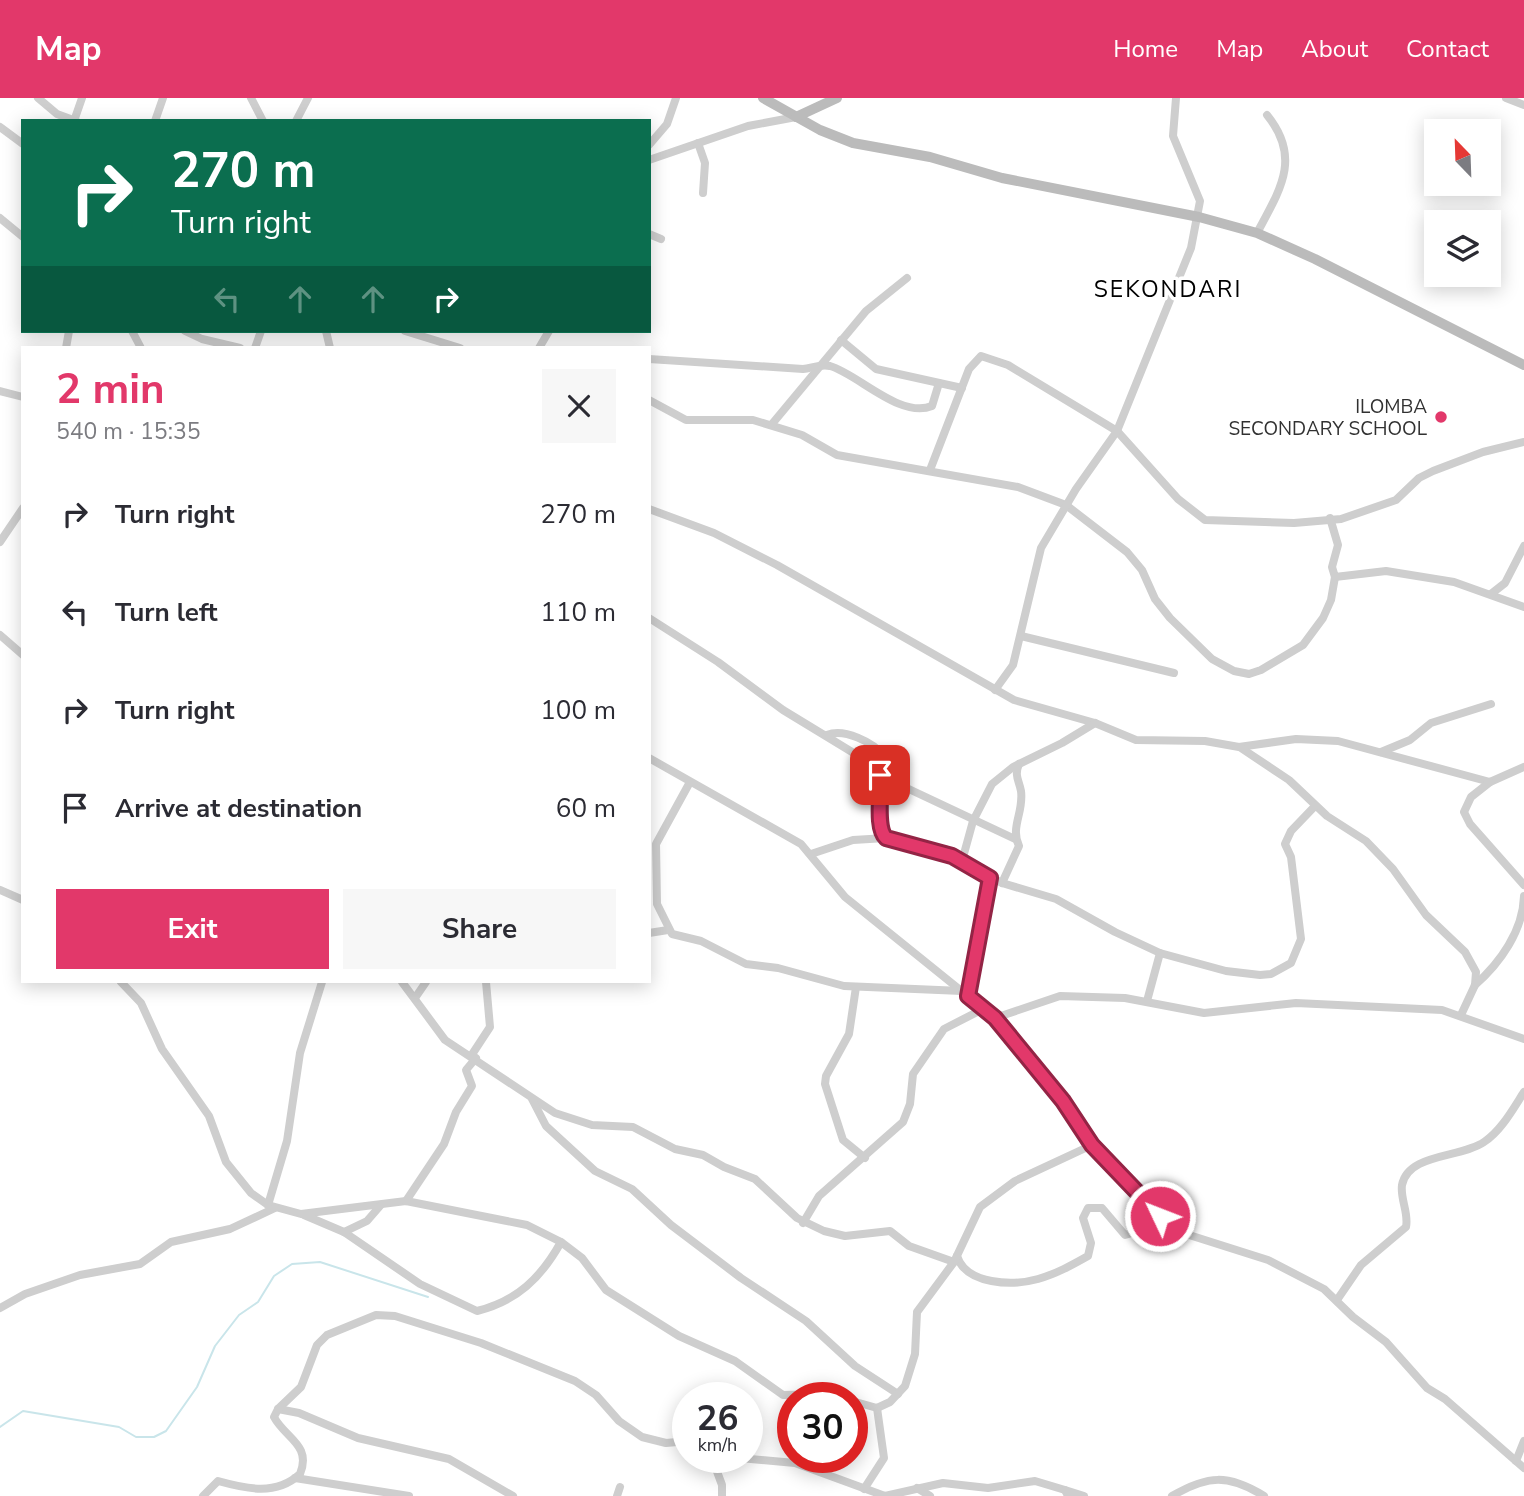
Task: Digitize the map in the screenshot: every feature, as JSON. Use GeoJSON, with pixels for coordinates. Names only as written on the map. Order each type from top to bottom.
{"type":"FeatureCollection","features":[{"type":"Feature","properties":{"kind":"street"},"geometry":{"type":"LineString","coordinates":[[38,98],[57,114],[70,119]]}},
{"type":"Feature","properties":{"kind":"street"},"geometry":{"type":"LineString","coordinates":[[76,119],[82,98]]}},
{"type":"Feature","properties":{"kind":"street"},"geometry":{"type":"LineString","coordinates":[[156,119],[163,98]]}},
{"type":"Feature","properties":{"kind":"street"},"geometry":{"type":"LineString","coordinates":[[251,98],[262,119]]}},
{"type":"Feature","properties":{"kind":"street"},"geometry":{"type":"LineString","coordinates":[[297,119],[308,98]]}},
{"type":"Feature","properties":{"kind":"street"},"geometry":{"type":"LineString","coordinates":[[651,143],[667,124],[676,98]]}},
{"type":"Feature","properties":{"kind":"street"},"geometry":{"type":"LineString","coordinates":[[651,159],[748,126],[796,117],[837,98]]}},
{"type":"Feature","properties":{"kind":"street"},"geometry":{"type":"LineString","coordinates":[[995,690],[1013,665],[1041,548],[1066,505],[1117,431],[1186,262],[1199,217],[1200,201],[1173,136],[1176,98]]}},
{"type":"Feature","properties":{"kind":"street"},"geometry":{"type":"LineString","coordinates":[[1506,98],[1524,105]]}},
{"type":"Feature","properties":{"kind":"street"},"geometry":{"type":"LineString","coordinates":[[767,99],[796,117],[853,143],[930,157],[1002,178],[1199,217],[1256,233],[1315,259],[1524,365]]}},
{"type":"Feature","properties":{"kind":"street"},"geometry":{"type":"LineString","coordinates":[[1256,233],[1285,173],[1285,144],[1267,115]]}},
{"type":"Feature","properties":{"kind":"street"},"geometry":{"type":"LineString","coordinates":[[0,127],[21,143]]}},
{"type":"Feature","properties":{"kind":"street"},"geometry":{"type":"LineString","coordinates":[[698,143],[705,163],[703,193]]}},
{"type":"Feature","properties":{"kind":"street"},"geometry":{"type":"LineString","coordinates":[[0,218],[21,235]]}},
{"type":"Feature","properties":{"kind":"street"},"geometry":{"type":"LineString","coordinates":[[651,235],[661,239]]}},
{"type":"Feature","properties":{"kind":"street"},"geometry":{"type":"LineString","coordinates":[[772,424],[866,311],[907,278]]}},
{"type":"Feature","properties":{"kind":"street"},"geometry":{"type":"LineString","coordinates":[[189,333],[232,346]]}},
{"type":"Feature","properties":{"kind":"street"},"geometry":{"type":"LineString","coordinates":[[411,333],[454,346]]}},
{"type":"Feature","properties":{"kind":"street"},"geometry":{"type":"LineString","coordinates":[[841,340],[876,369],[962,388]]}},
{"type":"Feature","properties":{"kind":"street"},"geometry":{"type":"LineString","coordinates":[[930,470],[962,388],[976,359],[981,356],[991,357],[1117,431],[1178,499],[1205,520],[1294,523],[1342,519],[1396,500],[1425,474],[1483,452],[1524,442]]}},
{"type":"Feature","properties":{"kind":"street"},"geometry":{"type":"LineString","coordinates":[[651,359],[797,369],[822,364],[842,370],[886,398],[924,408],[932,406],[939,383]]}},
{"type":"Feature","properties":{"kind":"street"},"geometry":{"type":"LineString","coordinates":[[0,391],[21,396]]}},
{"type":"Feature","properties":{"kind":"street"},"geometry":{"type":"LineString","coordinates":[[651,401],[686,419],[738,418],[772,424],[808,438],[837,455],[930,470],[976,482],[1018,487],[1066,505],[1127,552],[1142,570],[1155,599],[1170,618],[1212,659],[1234,671],[1249,674],[1261,670],[1303,645],[1323,618],[1331,600],[1335,577],[1332,567],[1338,545],[1330,518]]}},
{"type":"Feature","properties":{"kind":"street"},"geometry":{"type":"LineString","coordinates":[[651,510],[714,533],[777,565],[906,636],[1014,700],[1095,723],[1136,740],[1205,741],[1239,747],[1314,739],[1381,752],[1490,782]]}},
{"type":"Feature","properties":{"kind":"street"},"geometry":{"type":"LineString","coordinates":[[0,542],[21,511]]}},
{"type":"Feature","properties":{"kind":"street"},"geometry":{"type":"LineString","coordinates":[[1491,594],[1505,583],[1524,546]]}},
{"type":"Feature","properties":{"kind":"street"},"geometry":{"type":"LineString","coordinates":[[1335,577],[1385,571],[1454,582],[1524,607]]}},
{"type":"Feature","properties":{"kind":"street"},"geometry":{"type":"LineString","coordinates":[[651,619],[718,662],[783,710],[827,735],[877,770],[882,793],[879,825],[886,838]]}},
{"type":"Feature","properties":{"kind":"street"},"geometry":{"type":"LineString","coordinates":[[0,635],[21,653]]}},
{"type":"Feature","properties":{"kind":"street"},"geometry":{"type":"LineString","coordinates":[[1021,636],[1174,673]]}},
{"type":"Feature","properties":{"kind":"street"},"geometry":{"type":"LineString","coordinates":[[1381,752],[1410,740],[1431,723],[1491,704]]}},
{"type":"Feature","properties":{"kind":"street"},"geometry":{"type":"LineString","coordinates":[[962,861],[973,821],[992,784],[1018,764],[1095,723]]}},
{"type":"Feature","properties":{"kind":"street"},"geometry":{"type":"LineString","coordinates":[[827,735],[842,732],[872,747],[886,758],[896,783],[1015,839]]}},
{"type":"Feature","properties":{"kind":"street"},"geometry":{"type":"LineString","coordinates":[[1239,747],[1289,780],[1315,806],[1366,841],[1392,869],[1426,915],[1465,952],[1476,972],[1475,985],[1461,1015]]}},
{"type":"Feature","properties":{"kind":"street"},"geometry":{"type":"LineString","coordinates":[[651,759],[786,833],[811,854],[845,897],[995,1018],[1063,1101],[1092,1145],[1160,1216],[1186,1234],[1293,1270],[1338,1300],[1353,1317],[1386,1342],[1427,1388],[1445,1399],[1524,1468]]}},
{"type":"Feature","properties":{"kind":"street"},"geometry":{"type":"LineString","coordinates":[[1002,883],[1019,846],[1015,839],[1021,791],[1016,775],[1018,764]]}},
{"type":"Feature","properties":{"kind":"street"},"geometry":{"type":"LineString","coordinates":[[1524,767],[1490,782],[1471,797],[1464,812],[1524,885]]}},
{"type":"Feature","properties":{"kind":"street"},"geometry":{"type":"LineString","coordinates":[[690,782],[656,844],[656,899],[668,929],[677,936],[707,943],[746,964],[769,966],[856,987],[966,994]]}},
{"type":"Feature","properties":{"kind":"street"},"geometry":{"type":"LineString","coordinates":[[811,854],[853,840],[886,838],[910,842],[962,861],[1002,883],[1056,899],[1160,953],[1244,974],[1271,974],[1290,962],[1301,939],[1302,928],[1293,889],[1291,857],[1285,844],[1291,831],[1315,806]]}},
{"type":"Feature","properties":{"kind":"street"},"geometry":{"type":"LineString","coordinates":[[966,994],[990,878]]}},
{"type":"Feature","properties":{"kind":"street"},"geometry":{"type":"LineString","coordinates":[[0,890],[21,899]]}},
{"type":"Feature","properties":{"kind":"street"},"geometry":{"type":"LineString","coordinates":[[1475,985],[1487,975],[1511,942],[1524,896]]}},
{"type":"Feature","properties":{"kind":"street"},"geometry":{"type":"LineString","coordinates":[[651,933],[668,929]]}},
{"type":"Feature","properties":{"kind":"street"},"geometry":{"type":"LineString","coordinates":[[1147,1001],[1160,953]]}},
{"type":"Feature","properties":{"kind":"street"},"geometry":{"type":"LineString","coordinates":[[122,983],[141,1003],[162,1049],[209,1115],[226,1162],[251,1193],[271,1206],[301,1214],[344,1232],[420,1284],[477,1311],[517,1295],[546,1267],[561,1242]]}},
{"type":"Feature","properties":{"kind":"street"},"geometry":{"type":"LineString","coordinates":[[0,1308],[25,1294],[80,1275],[140,1264],[171,1242],[230,1229],[271,1206],[287,1142],[300,1054],[323,983]]}},
{"type":"Feature","properties":{"kind":"street"},"geometry":{"type":"LineString","coordinates":[[403,983],[435,1030],[455,1047],[474,1057],[555,1113],[582,1122],[639,1129],[675,1149],[703,1155],[724,1167],[750,1176],[766,1186],[803,1223],[840,1235],[890,1231],[905,1244],[955,1259],[961,1268],[977,1278],[1037,1280],[1088,1256],[1091,1243],[1083,1218],[1088,1208],[1102,1208],[1125,1235],[1144,1230],[1160,1216]]}},
{"type":"Feature","properties":{"kind":"street"},"geometry":{"type":"LineString","coordinates":[[415,998],[425,983]]}},
{"type":"Feature","properties":{"kind":"street"},"geometry":{"type":"LineString","coordinates":[[406,1201],[444,1144],[456,1112],[472,1086],[466,1070],[491,1027],[486,983]]}},
{"type":"Feature","properties":{"kind":"street"},"geometry":{"type":"LineString","coordinates":[[856,987],[849,1034],[826,1076],[825,1084],[843,1140],[865,1158]]}},
{"type":"Feature","properties":{"kind":"street"},"geometry":{"type":"LineString","coordinates":[[995,1018],[1060,996],[1147,1001],[1204,1013],[1296,1003],[1442,1010],[1524,1038]]}},
{"type":"Feature","properties":{"kind":"street"},"geometry":{"type":"LineString","coordinates":[[803,1223],[819,1196],[865,1158],[908,1115],[913,1074],[944,1029],[983,1009]]}},
{"type":"Feature","properties":{"kind":"street"},"geometry":{"type":"LineString","coordinates":[[1338,1300],[1361,1265],[1406,1227],[1402,1184],[1412,1167],[1423,1160],[1458,1155],[1486,1141],[1524,1092]]}},
{"type":"Feature","properties":{"kind":"street"},"geometry":{"type":"LineString","coordinates":[[532,1099],[546,1126],[594,1171],[632,1189],[671,1225],[741,1278],[806,1321],[855,1366],[898,1394]]}},
{"type":"Feature","properties":{"kind":"street"},"geometry":{"type":"LineString","coordinates":[[868,1405],[877,1408],[905,1386],[912,1367],[917,1312],[955,1259],[975,1215],[994,1194],[1015,1181],[1092,1145]]}},
{"type":"Feature","properties":{"kind":"street"},"geometry":{"type":"LineString","coordinates":[[301,1214],[406,1201],[455,1213],[506,1219],[527,1225],[561,1242],[589,1265],[606,1290],[679,1336],[735,1361],[777,1391]]}},
{"type":"Feature","properties":{"kind":"street"},"geometry":{"type":"LineString","coordinates":[[344,1232],[367,1220],[380,1206]]}},
{"type":"Feature","properties":{"kind":"street"},"geometry":{"type":"LineString","coordinates":[[203,1496],[218,1481],[255,1489],[277,1488],[295,1478],[303,1465],[298,1442],[274,1417],[278,1409],[301,1387],[317,1345],[327,1335],[376,1315],[395,1316],[481,1343],[575,1381],[596,1395],[619,1421],[642,1437],[672,1442]]}},
{"type":"Feature","properties":{"kind":"street"},"geometry":{"type":"LineString","coordinates":[[864,1489],[884,1458],[877,1408]]}},
{"type":"Feature","properties":{"kind":"street"},"geometry":{"type":"LineString","coordinates":[[278,1409],[299,1413],[358,1438],[449,1459],[513,1496]]}},
{"type":"Feature","properties":{"kind":"street"},"geometry":{"type":"LineString","coordinates":[[1516,1461],[1524,1441]]}},
{"type":"Feature","properties":{"kind":"street"},"geometry":{"type":"LineString","coordinates":[[763,1460],[795,1462],[885,1496],[908,1494],[917,1488],[943,1483],[988,1488],[1035,1481],[1067,1493],[1084,1496]]}},
{"type":"Feature","properties":{"kind":"street"},"geometry":{"type":"LineString","coordinates":[[718,1473],[722,1496]]}},
{"type":"Feature","properties":{"kind":"street"},"geometry":{"type":"LineString","coordinates":[[295,1478],[409,1496]]}},
{"type":"Feature","properties":{"kind":"street"},"geometry":{"type":"LineString","coordinates":[[1172,1496],[1209,1478],[1218,1478],[1264,1496]]}},
{"type":"Feature","properties":{"kind":"street"},"geometry":{"type":"LineString","coordinates":[[917,1488],[930,1496]]}},
{"type":"Feature","properties":{"kind":"waterway"},"geometry":{"type":"LineString","coordinates":[[0,1427],[23,1411],[119,1427],[136,1437],[154,1437],[166,1431],[197,1387],[215,1346],[239,1315],[258,1302],[274,1276],[292,1264],[320,1262],[428,1297]]}},
{"type":"Feature","properties":{"kind":"place","name":"ILOMBA SECONDARY SCHOOL"},"geometry":{"type":"Point","coordinates":[1441,417]}},
{"type":"Feature","properties":{"kind":"district","name":"SEKONDARI"},"geometry":{"type":"Point","coordinates":[1168,289]}},
{"type":"Feature","properties":{"kind":"route"},"geometry":{"type":"LineString","coordinates":[[880,775],[882,805],[879,825],[886,838],[910,842],[952,856],[990,878],[968,996],[995,1018],[1076,1118],[1092,1145],[1135,1193],[1160,1216]]}}]}
